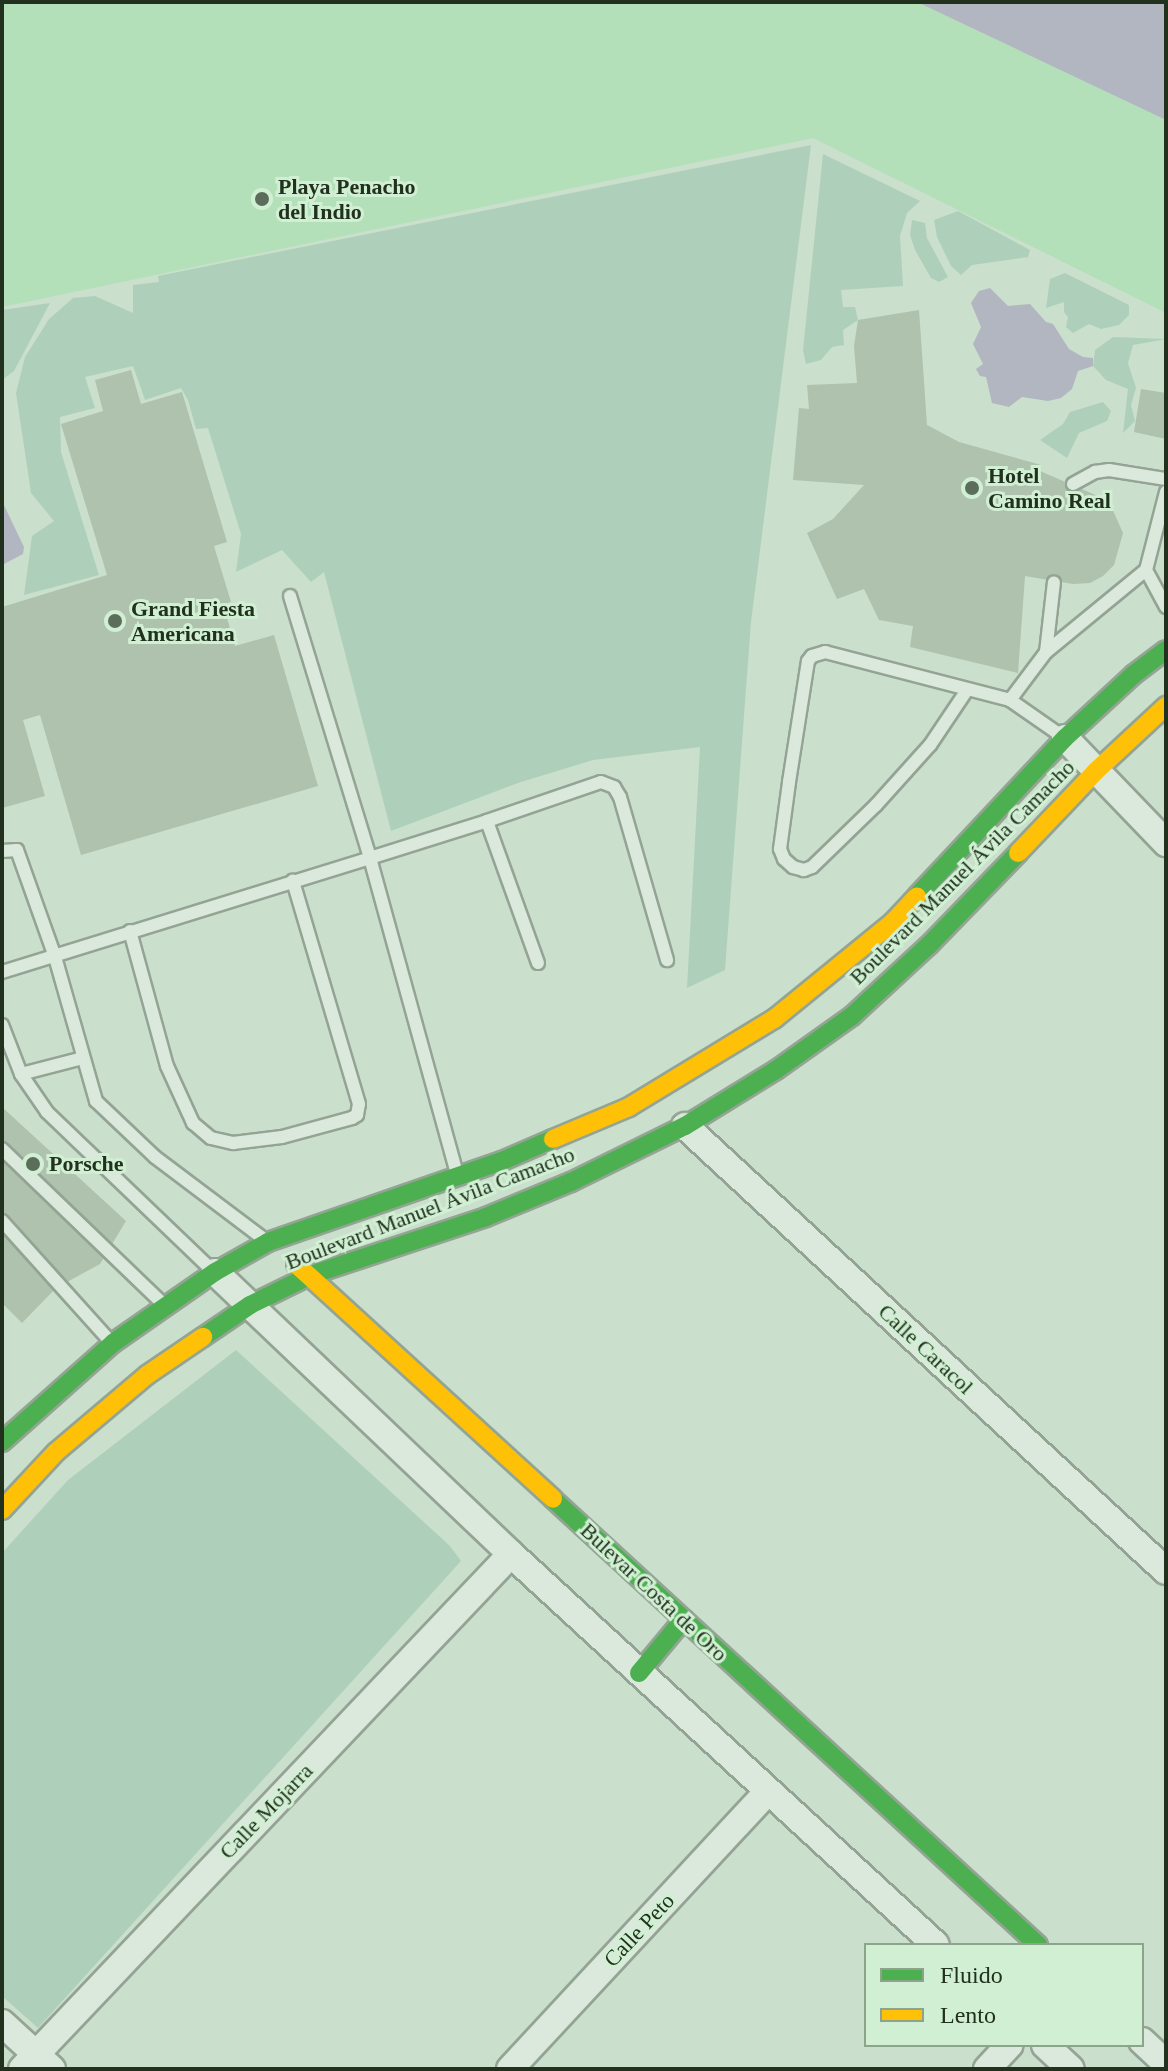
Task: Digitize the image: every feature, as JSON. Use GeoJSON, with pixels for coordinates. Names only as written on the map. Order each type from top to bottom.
{"type":"FeatureCollection","features":[{"type":"Feature","properties":{"kind":"main road","name":"Boulevard Manuel Ávila Camacho"},"geometry":{"type":"LineString","coordinates":[[2,1442],[113,1343],[215,1272],[268,1242],[458,1177],[629,1107],[774,1019],[893,922],[1065,738],[1133,675],[1166,650]]}},
{"type":"Feature","properties":{"kind":"main road","name":"Boulevard Manuel Ávila Camacho"},"geometry":{"type":"LineString","coordinates":[[2,1510],[56,1452],[147,1375],[250,1305],[311,1275],[486,1217],[571,1182],[685,1126],[776,1070],[852,1016],[929,945],[1096,771],[1166,706]]}},
{"type":"Feature","properties":{"kind":"main road","name":"Bulevar Costa de Oro"},"geometry":{"type":"LineString","coordinates":[[268,1242],[311,1275],[1036,1943]]}},
{"type":"Feature","properties":{"kind":"main road"},"geometry":{"type":"LineString","coordinates":[[639,1673],[684,1619]]}},
{"type":"Feature","properties":{"kind":"street"},"geometry":{"type":"LineString","coordinates":[[1065,738],[1166,843]]}},
{"type":"Feature","properties":{"kind":"street","name":"Calle Caracol"},"geometry":{"type":"LineString","coordinates":[[685,1126],[1166,1571]]}},
{"type":"Feature","properties":{"kind":"street"},"geometry":{"type":"LineString","coordinates":[[215,1272],[511,1554],[934,1943]]}},
{"type":"Feature","properties":{"kind":"street","name":"Calle Mojarra"},"geometry":{"type":"LineString","coordinates":[[37,2064],[511,1554]]}},
{"type":"Feature","properties":{"kind":"street","name":"Calle Peto"},"geometry":{"type":"LineString","coordinates":[[510,2069],[768,1791]]}},
{"type":"Feature","properties":{"kind":"street"},"geometry":{"type":"LineString","coordinates":[[2,2023],[37,2064]]}},
{"type":"Feature","properties":{"kind":"street"},"geometry":{"type":"LineString","coordinates":[[1144,2043],[1166,2063]]}},
{"type":"Feature","properties":{"kind":"street"},"geometry":{"type":"LineString","coordinates":[[987,2069],[1007,2047]]}},
{"type":"Feature","properties":{"kind":"street"},"geometry":{"type":"LineString","coordinates":[[1047,2047],[1071,2069]]}},
{"type":"Feature","properties":{"kind":"lane"},"geometry":{"type":"LineString","coordinates":[[1073,484],[1095,472],[1109,470],[1166,479]]}},
{"type":"Feature","properties":{"kind":"lane"},"geometry":{"type":"LineString","coordinates":[[1010,700],[1046,652],[1146,570],[1166,492]]}},
{"type":"Feature","properties":{"kind":"lane"},"geometry":{"type":"LineString","coordinates":[[1146,570],[1166,607]]}},
{"type":"Feature","properties":{"kind":"lane"},"geometry":{"type":"LineString","coordinates":[[1046,652],[1054,582]]}},
{"type":"Feature","properties":{"kind":"lane"},"geometry":{"type":"LineString","coordinates":[[290,596],[370,858],[458,1177]]}},
{"type":"Feature","properties":{"kind":"lane"},"geometry":{"type":"LineString","coordinates":[[967,690],[930,745],[876,805],[812,867],[804,870],[793,867],[784,859],[780,849],[789,782],[808,661],[812,656],[825,652],[1010,700],[1065,738]]}},
{"type":"Feature","properties":{"kind":"lane"},"geometry":{"type":"LineString","coordinates":[[2,972],[487,821],[601,782],[614,787],[667,960]]}},
{"type":"Feature","properties":{"kind":"lane"},"geometry":{"type":"LineString","coordinates":[[487,821],[538,963]]}},
{"type":"Feature","properties":{"kind":"lane"},"geometry":{"type":"LineString","coordinates":[[2,851],[17,850],[55,957],[91,1092],[102,1109],[155,1157],[268,1242]]}},
{"type":"Feature","properties":{"kind":"lane"},"geometry":{"type":"LineString","coordinates":[[130,931],[167,1066],[193,1123],[211,1138],[233,1143],[282,1137],[352,1118],[357,1115],[359,1104],[293,881]]}},
{"type":"Feature","properties":{"kind":"lane"},"geometry":{"type":"LineString","coordinates":[[2,1025],[21,1074],[47,1112],[215,1272]]}},
{"type":"Feature","properties":{"kind":"lane"},"geometry":{"type":"LineString","coordinates":[[21,1074],[83,1058]]}},
{"type":"Feature","properties":{"kind":"lane"},"geometry":{"type":"LineString","coordinates":[[2,1149],[165,1306]]}},
{"type":"Feature","properties":{"kind":"lane"},"geometry":{"type":"LineString","coordinates":[[2,1221],[113,1343]]}},
{"type":"Feature","properties":{"kind":"shaded area"},"geometry":{"type":"Polygon","coordinates":[[[917,2],[1166,2],[1166,120],[917,2]]]}},
{"type":"Feature","properties":{"kind":"shaded area"},"geometry":{"type":"Polygon","coordinates":[[[811,145],[751,622],[725,970],[687,988],[700,747],[593,760],[518,783],[391,831],[324,572],[311,582],[282,550],[236,572],[241,534],[208,428],[196,429],[188,400],[181,388],[145,400],[133,366],[85,377],[95,408],[60,417],[61,452],[99,575],[24,595],[32,536],[54,521],[31,493],[16,393],[25,357],[49,319],[73,298],[95,296],[133,313],[133,285],[159,282],[158,276],[811,145]]]}},
{"type":"Feature","properties":{"kind":"shaded area"},"geometry":{"type":"Polygon","coordinates":[[[823,154],[920,201],[907,213],[900,236],[903,286],[841,290],[843,307],[855,307],[858,320],[843,330],[844,345],[832,347],[821,360],[806,364],[803,350],[823,154]]]}},
{"type":"Feature","properties":{"kind":"shaded area"},"geometry":{"type":"Polygon","coordinates":[[[958,211],[1030,250],[1028,257],[972,265],[961,275],[951,266],[937,237],[934,220],[958,211]]]}},
{"type":"Feature","properties":{"kind":"shaded area"},"geometry":{"type":"Polygon","coordinates":[[[912,220],[925,223],[927,238],[948,277],[939,282],[931,278],[915,250],[910,235],[912,220]]]}},
{"type":"Feature","properties":{"kind":"shaded area"},"geometry":{"type":"Polygon","coordinates":[[[1065,273],[1129,305],[1129,315],[1119,325],[1101,329],[1089,324],[1073,333],[1066,327],[1068,317],[1064,312],[1064,302],[1046,308],[1050,279],[1065,273]]]}},
{"type":"Feature","properties":{"kind":"shaded area"},"geometry":{"type":"Polygon","coordinates":[[[990,288],[1008,306],[1030,304],[1046,322],[1053,324],[1069,349],[1083,357],[1093,358],[1093,366],[1078,371],[1072,389],[1061,398],[1048,401],[1022,397],[1009,407],[992,403],[986,377],[980,376],[976,369],[983,364],[973,344],[981,327],[971,303],[979,291],[990,288]]]}},
{"type":"Feature","properties":{"kind":"shaded area"},"geometry":{"type":"Polygon","coordinates":[[[50,303],[14,371],[2,380],[2,310],[50,303]]]}},
{"type":"Feature","properties":{"kind":"shaded area"},"geometry":{"type":"Polygon","coordinates":[[[1113,337],[1166,339],[1133,345],[1128,363],[1136,388],[1131,405],[1135,421],[1123,433],[1128,389],[1106,380],[1093,366],[1095,350],[1113,337]]]}},
{"type":"Feature","properties":{"kind":"shaded area"},"geometry":{"type":"Polygon","coordinates":[[[1103,402],[1111,411],[1107,421],[1079,433],[1067,458],[1040,440],[1063,424],[1070,412],[1103,402]]]}},
{"type":"Feature","properties":{"kind":"shaded area"},"geometry":{"type":"Polygon","coordinates":[[[2,501],[24,547],[23,554],[4,564],[2,501]]]}},
{"type":"Feature","properties":{"kind":"shaded area"},"geometry":{"type":"Polygon","coordinates":[[[236,1350],[450,1546],[461,1561],[38,2028],[2,1996],[2,1553],[68,1480],[236,1350]]]}},
{"type":"Feature","properties":{"kind":"sand","name":"Playa Penacho del Indio"},"geometry":{"type":"Polygon","coordinates":[[[2,2],[917,2],[1166,120],[1166,313],[813,138],[2,307],[2,2]]]}},
{"type":"Feature","properties":{"kind":"building","name":"Hotel Camino Real"},"geometry":{"type":"Polygon","coordinates":[[[919,310],[927,425],[959,442],[1041,465],[1040,471],[1100,497],[1111,506],[1123,533],[1114,565],[1090,583],[1073,584],[1025,576],[1018,673],[910,647],[913,626],[879,620],[864,589],[837,599],[807,533],[833,519],[864,485],[793,480],[799,408],[809,409],[807,385],[857,383],[854,346],[858,320],[919,310]]]}},
{"type":"Feature","properties":{"kind":"building","name":"Grand Fiesta Americana"},"geometry":{"type":"Polygon","coordinates":[[[131,370],[141,404],[182,392],[227,542],[214,546],[231,602],[223,604],[235,646],[274,635],[318,786],[81,855],[40,715],[23,720],[45,796],[2,808],[2,607],[107,575],[61,424],[103,411],[95,380],[131,370]]]}},
{"type":"Feature","properties":{"kind":"building","name":"Hotel Camino Real"},"geometry":{"type":"Polygon","coordinates":[[[1141,389],[1166,393],[1166,439],[1134,432],[1141,389]]]}},
{"type":"Feature","properties":{"kind":"building","name":"Porsche"},"geometry":{"type":"Polygon","coordinates":[[[2,1107],[126,1221],[100,1264],[56,1288],[22,1323],[2,1303],[2,1107]]]}},
{"type":"Feature","properties":{"kind":"traffic: fast"},"geometry":{"type":"LineString","coordinates":[[917,896],[1065,738],[1133,675],[1166,650]]}},
{"type":"Feature","properties":{"kind":"traffic: fast"},"geometry":{"type":"LineString","coordinates":[[203,1337],[250,1305],[311,1275],[486,1217],[571,1182],[685,1126],[776,1070],[852,1016],[929,945],[1018,853]]}},
{"type":"Feature","properties":{"kind":"traffic: fast"},"geometry":{"type":"LineString","coordinates":[[2,1442],[113,1343],[215,1272],[268,1242],[502,1161],[553,1139]]}},
{"type":"Feature","properties":{"kind":"traffic: fast"},"geometry":{"type":"LineString","coordinates":[[553,1499],[1036,1943]]}},
{"type":"Feature","properties":{"kind":"traffic: fast"},"geometry":{"type":"LineString","coordinates":[[639,1673],[684,1619]]}},
{"type":"Feature","properties":{"kind":"traffic: slow"},"geometry":{"type":"LineString","coordinates":[[1018,853],[1096,771],[1166,706]]}},
{"type":"Feature","properties":{"kind":"traffic: slow"},"geometry":{"type":"LineString","coordinates":[[553,1139],[629,1107],[774,1019],[893,922],[917,896]]}},
{"type":"Feature","properties":{"kind":"traffic: slow"},"geometry":{"type":"LineString","coordinates":[[296,1264],[553,1499]]}},
{"type":"Feature","properties":{"kind":"traffic: slow"},"geometry":{"type":"LineString","coordinates":[[2,1510],[56,1452],[147,1375],[203,1337]]}},
{"type":"Feature","properties":{"kind":"place","name":"Playa Penacho del Indio"},"geometry":{"type":"Point","coordinates":[262,199]}},
{"type":"Feature","properties":{"kind":"place","name":"Hotel Camino Real"},"geometry":{"type":"Point","coordinates":[972,488]}},
{"type":"Feature","properties":{"kind":"place","name":"Grand Fiesta Americana"},"geometry":{"type":"Point","coordinates":[115,621]}},
{"type":"Feature","properties":{"kind":"place","name":"Porsche"},"geometry":{"type":"Point","coordinates":[33,1164]}}]}
